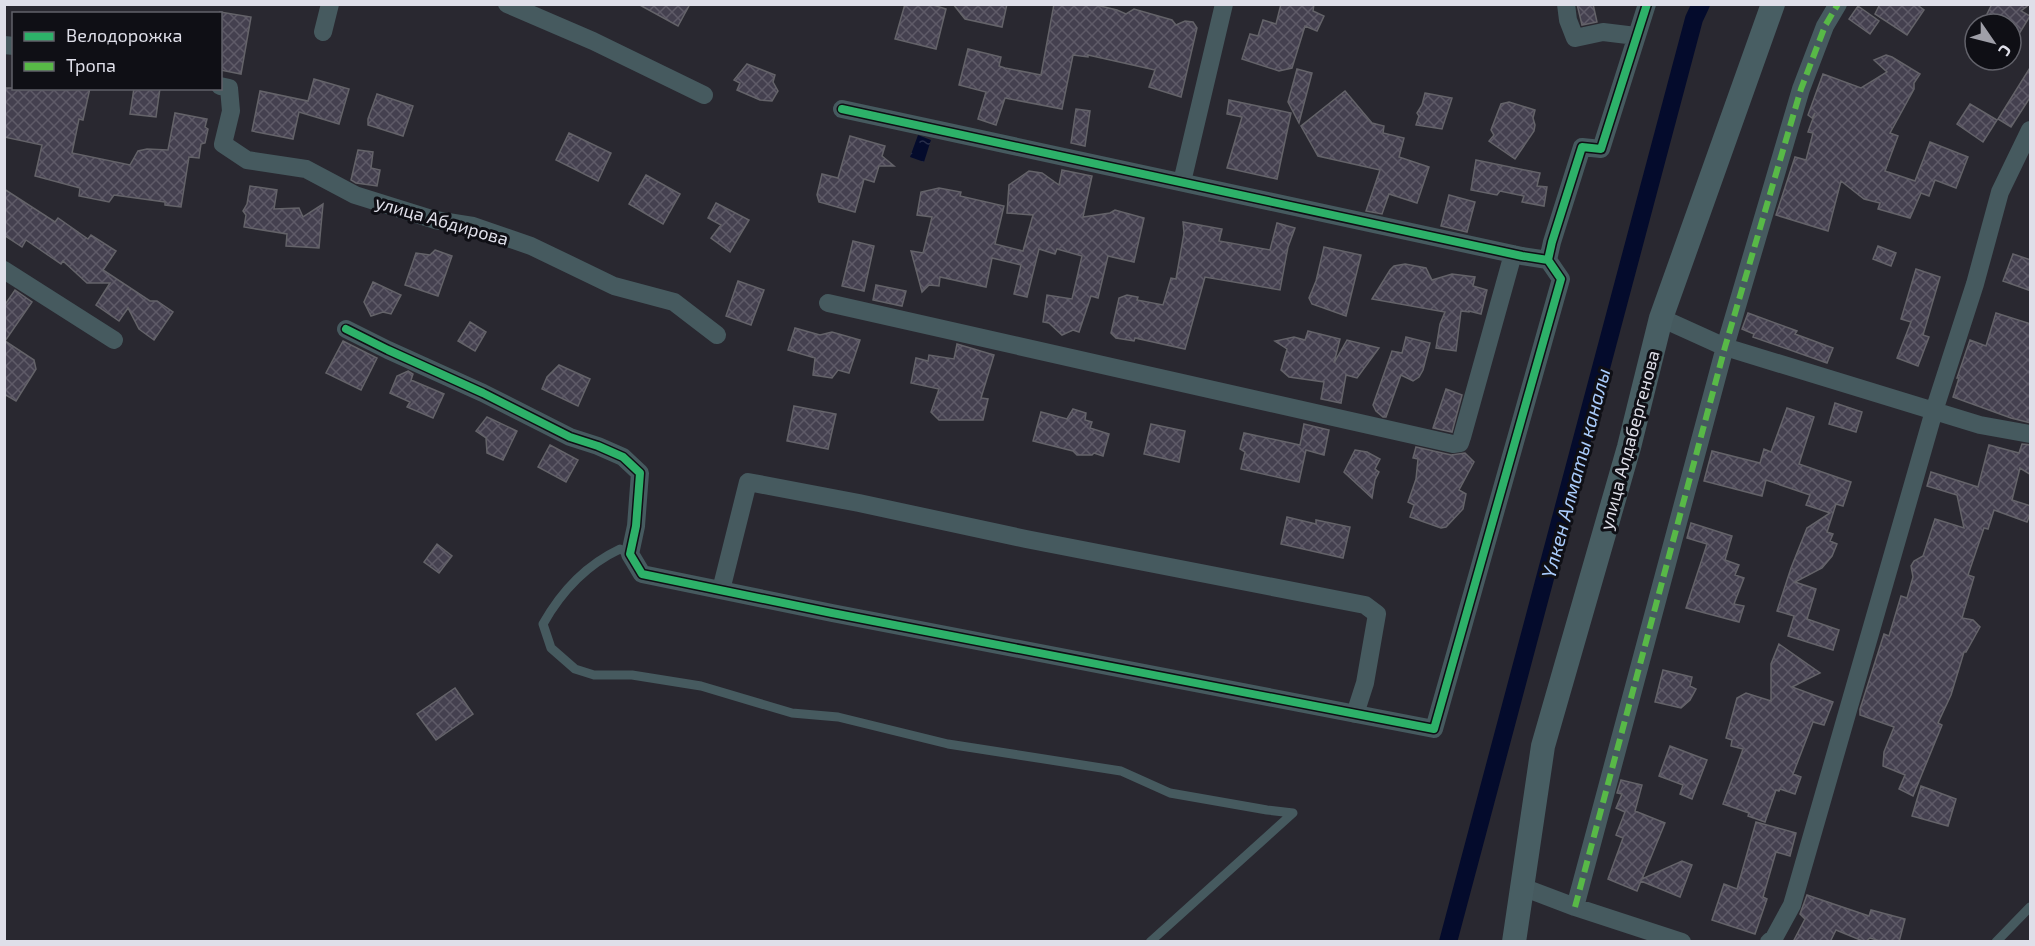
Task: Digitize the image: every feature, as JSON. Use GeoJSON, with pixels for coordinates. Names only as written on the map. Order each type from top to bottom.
{"type":"FeatureCollection","features":[{"type":"Feature","properties":{"kind":"main road","name":"улица Алдабергенова"},"geometry":{"type":"LineString","coordinates":[[1514,942],[1543,746],[1629,447],[1661,318],[1773,4]]}},
{"type":"Feature","properties":{"kind":"street"},"geometry":{"type":"LineString","coordinates":[[323,32],[330,4]]}},
{"type":"Feature","properties":{"kind":"street"},"geometry":{"type":"LineString","coordinates":[[507,4],[593,41],[704,95]]}},
{"type":"Feature","properties":{"kind":"street"},"geometry":{"type":"LineString","coordinates":[[1182,182],[1224,4]]}},
{"type":"Feature","properties":{"kind":"street"},"geometry":{"type":"LineString","coordinates":[[1566,4],[1568,20],[1575,38],[1603,32],[1636,36]]}},
{"type":"Feature","properties":{"kind":"street"},"geometry":{"type":"LineString","coordinates":[[1548,260],[1582,147],[1601,149],[1647,4]]}},
{"type":"Feature","properties":{"kind":"street"},"geometry":{"type":"LineString","coordinates":[[1575,907],[1725,347],[1801,89],[1825,26],[1838,4]]}},
{"type":"Feature","properties":{"kind":"street","name":"улица Абдирова"},"geometry":{"type":"LineString","coordinates":[[222,86],[229,88],[231,111],[223,144],[247,160],[306,169],[355,195],[435,219],[473,226],[531,246],[614,286],[674,302],[717,335]]}},
{"type":"Feature","properties":{"kind":"street"},"geometry":{"type":"LineString","coordinates":[[346,329],[483,393],[570,437],[623,457],[640,473],[638,516],[630,554],[642,574],[1434,729],[1561,279],[1548,260],[842,109]]}},
{"type":"Feature","properties":{"kind":"street"},"geometry":{"type":"LineString","coordinates":[[1769,942],[1774,938],[1792,905],[1934,411],[1975,284],[2000,192],[2031,130]]}},
{"type":"Feature","properties":{"kind":"street"},"geometry":{"type":"LineString","coordinates":[[828,303],[1453,444],[1460,443],[1462,437],[1514,254]]}},
{"type":"Feature","properties":{"kind":"street"},"geometry":{"type":"LineString","coordinates":[[4,270],[114,340]]}},
{"type":"Feature","properties":{"kind":"street"},"geometry":{"type":"LineString","coordinates":[[1661,318],[1725,347],[1980,425],[2031,434]]}},
{"type":"Feature","properties":{"kind":"street"},"geometry":{"type":"LineString","coordinates":[[722,590],[748,482],[860,502],[1026,539],[1365,605],[1377,614],[1365,683],[1355,714]]}},
{"type":"Feature","properties":{"kind":"street"},"geometry":{"type":"LineString","coordinates":[[1522,887],[1682,942]]}},
{"type":"Feature","properties":{"kind":"lane"},"geometry":{"type":"LineString","coordinates":[[630,554],[620,549],[603,557],[567,587],[543,624],[551,648],[575,669],[594,675],[632,675],[701,686],[792,713],[838,717],[948,744],[1019,753],[1069,764],[1121,771],[1170,793],[1293,813],[1149,942]]}},
{"type":"Feature","properties":{"kind":"lane"},"geometry":{"type":"LineString","coordinates":[[1996,942],[2031,907]]}},
{"type":"Feature","properties":{"kind":"water"},"geometry":{"type":"Polygon","coordinates":[[[918,135],[931,140],[924,162],[910,157],[918,135]]]}},
{"type":"Feature","properties":{"kind":"building"},"geometry":{"type":"Polygon","coordinates":[[[638,4],[690,4],[678,26],[638,4]]]}},
{"type":"Feature","properties":{"kind":"building"},"geometry":{"type":"Polygon","coordinates":[[[905,4],[930,4],[946,9],[936,49],[895,39],[905,4]]]}},
{"type":"Feature","properties":{"kind":"building"},"geometry":{"type":"Polygon","coordinates":[[[953,4],[1007,4],[1002,27],[965,19],[953,4]]]}},
{"type":"Feature","properties":{"kind":"building"},"geometry":{"type":"Polygon","coordinates":[[[1054,4],[1092,4],[1126,14],[1134,9],[1172,20],[1176,25],[1185,21],[1193,22],[1197,28],[1181,97],[1149,87],[1155,70],[1088,55],[1088,57],[1073,55],[1062,109],[1005,98],[996,125],[978,119],[986,92],[959,85],[968,49],[1001,57],[999,66],[1041,75],[1054,4]]]}},
{"type":"Feature","properties":{"kind":"building"},"geometry":{"type":"Polygon","coordinates":[[[1281,4],[1314,4],[1313,11],[1324,16],[1317,31],[1305,26],[1292,68],[1279,71],[1242,59],[1250,34],[1258,36],[1263,20],[1276,24],[1281,4]]]}},
{"type":"Feature","properties":{"kind":"building"},"geometry":{"type":"Polygon","coordinates":[[[1577,4],[1593,4],[1597,22],[1582,25],[1577,4]]]}},
{"type":"Feature","properties":{"kind":"building"},"geometry":{"type":"Polygon","coordinates":[[[1880,4],[1916,4],[1924,10],[1907,35],[1875,14],[1880,4]]]}},
{"type":"Feature","properties":{"kind":"building"},"geometry":{"type":"Polygon","coordinates":[[[1992,4],[2030,4],[2021,11],[2023,12],[1988,12],[1992,4]]]}},
{"type":"Feature","properties":{"kind":"building"},"geometry":{"type":"Polygon","coordinates":[[[1858,6],[1879,21],[1870,34],[1849,19],[1858,6]]]}},
{"type":"Feature","properties":{"kind":"building"},"geometry":{"type":"Polygon","coordinates":[[[222,12],[251,17],[241,74],[222,70],[222,12]]]}},
{"type":"Feature","properties":{"kind":"building"},"geometry":{"type":"Polygon","coordinates":[[[2023,12],[2030,16],[2023,27],[2023,12]]]}},
{"type":"Feature","properties":{"kind":"building"},"geometry":{"type":"Polygon","coordinates":[[[1886,55],[1920,74],[1890,133],[1898,136],[1885,171],[1915,181],[1930,142],[1968,157],[1956,188],[1935,180],[1929,196],[1921,193],[1910,218],[1878,209],[1880,203],[1864,199],[1841,181],[1828,231],[1776,215],[1795,157],[1806,160],[1813,133],[1808,132],[1815,113],[1812,118],[1808,115],[1823,74],[1861,88],[1887,72],[1874,60],[1886,55]]]}},
{"type":"Feature","properties":{"kind":"building"},"geometry":{"type":"Polygon","coordinates":[[[747,64],[775,75],[773,82],[778,91],[772,101],[760,100],[737,90],[740,83],[734,80],[747,64]]]}},
{"type":"Feature","properties":{"kind":"building"},"geometry":{"type":"Polygon","coordinates":[[[2031,66],[2031,96],[2011,127],[1998,119],[2031,66]]]}},
{"type":"Feature","properties":{"kind":"building"},"geometry":{"type":"Polygon","coordinates":[[[1297,69],[1312,73],[1299,123],[1288,102],[1297,69]]]}},
{"type":"Feature","properties":{"kind":"building"},"geometry":{"type":"Polygon","coordinates":[[[314,79],[349,89],[339,124],[299,112],[293,139],[252,131],[260,91],[308,101],[314,79]]]}},
{"type":"Feature","properties":{"kind":"building"},"geometry":{"type":"Polygon","coordinates":[[[4,88],[12,88],[12,90],[90,90],[83,120],[79,119],[72,153],[130,165],[138,151],[168,150],[175,113],[207,119],[205,127],[208,129],[205,143],[201,144],[199,158],[189,157],[181,207],[165,205],[165,202],[114,195],[109,202],[79,196],[80,188],[35,176],[42,145],[4,137],[4,88]]]}},
{"type":"Feature","properties":{"kind":"building"},"geometry":{"type":"Polygon","coordinates":[[[134,90],[160,90],[156,117],[130,114],[134,90]]]}},
{"type":"Feature","properties":{"kind":"building"},"geometry":{"type":"Polygon","coordinates":[[[1345,91],[1372,123],[1384,126],[1383,133],[1404,138],[1399,157],[1429,167],[1417,203],[1389,194],[1382,214],[1366,211],[1380,170],[1318,156],[1301,126],[1345,91]]]}},
{"type":"Feature","properties":{"kind":"building"},"geometry":{"type":"Polygon","coordinates":[[[1425,93],[1452,98],[1442,129],[1416,125],[1419,116],[1417,113],[1425,93]]]}},
{"type":"Feature","properties":{"kind":"building"},"geometry":{"type":"Polygon","coordinates":[[[377,94],[413,106],[403,136],[368,125],[377,94]]]}},
{"type":"Feature","properties":{"kind":"building"},"geometry":{"type":"Polygon","coordinates":[[[1229,100],[1291,113],[1277,179],[1227,168],[1242,117],[1227,114],[1229,100]]]}},
{"type":"Feature","properties":{"kind":"building"},"geometry":{"type":"Polygon","coordinates":[[[1509,102],[1535,110],[1534,131],[1515,159],[1489,141],[1494,135],[1491,130],[1501,104],[1509,102]]]}},
{"type":"Feature","properties":{"kind":"building"},"geometry":{"type":"Polygon","coordinates":[[[1970,104],[1997,120],[1983,142],[1957,124],[1970,104]]]}},
{"type":"Feature","properties":{"kind":"building"},"geometry":{"type":"Polygon","coordinates":[[[1076,109],[1090,111],[1085,146],[1071,143],[1076,109]]]}},
{"type":"Feature","properties":{"kind":"building"},"geometry":{"type":"Polygon","coordinates":[[[569,133],[611,153],[598,181],[556,160],[569,133]]]}},
{"type":"Feature","properties":{"kind":"building"},"geometry":{"type":"Polygon","coordinates":[[[850,136],[885,146],[882,156],[894,166],[879,166],[874,182],[864,179],[855,212],[819,202],[817,195],[822,174],[838,178],[850,136]]]}},
{"type":"Feature","properties":{"kind":"building"},"geometry":{"type":"Polygon","coordinates":[[[358,150],[373,152],[371,168],[380,170],[377,186],[351,180],[358,150]]]}},
{"type":"Feature","properties":{"kind":"building"},"geometry":{"type":"Polygon","coordinates":[[[1476,160],[1540,173],[1537,186],[1547,187],[1544,206],[1522,202],[1524,196],[1500,191],[1497,195],[1471,190],[1476,160]]]}},
{"type":"Feature","properties":{"kind":"building"},"geometry":{"type":"Polygon","coordinates":[[[1062,170],[1092,176],[1083,217],[1110,213],[1115,210],[1144,218],[1134,262],[1108,256],[1098,298],[1091,296],[1079,332],[1073,330],[1062,335],[1049,323],[1043,322],[1047,295],[1072,299],[1082,256],[1057,249],[1055,254],[1039,249],[1027,297],[1014,294],[1021,265],[992,258],[986,287],[940,277],[939,286],[929,285],[922,292],[911,251],[923,253],[932,217],[917,215],[921,192],[939,188],[961,192],[960,196],[1004,206],[995,244],[1023,251],[1033,215],[1007,213],[1009,185],[1029,171],[1042,173],[1059,185],[1062,170]]]}},
{"type":"Feature","properties":{"kind":"building"},"geometry":{"type":"Polygon","coordinates":[[[646,175],[680,194],[663,224],[629,204],[646,175]]]}},
{"type":"Feature","properties":{"kind":"building"},"geometry":{"type":"Polygon","coordinates":[[[250,186],[277,190],[274,209],[299,208],[303,217],[323,204],[319,248],[286,246],[287,234],[244,227],[246,215],[243,211],[247,204],[250,186]]]}},
{"type":"Feature","properties":{"kind":"building"},"geometry":{"type":"Polygon","coordinates":[[[4,189],[55,222],[58,218],[88,239],[91,235],[116,251],[103,270],[150,301],[157,301],[173,312],[154,340],[139,329],[128,308],[119,321],[96,305],[110,283],[87,283],[63,261],[61,264],[26,240],[22,247],[4,235],[4,189]]]}},
{"type":"Feature","properties":{"kind":"building"},"geometry":{"type":"Polygon","coordinates":[[[1449,195],[1475,202],[1467,232],[1441,226],[1449,195]]]}},
{"type":"Feature","properties":{"kind":"building"},"geometry":{"type":"Polygon","coordinates":[[[716,203],[749,220],[730,252],[711,238],[721,225],[708,218],[716,203]]]}},
{"type":"Feature","properties":{"kind":"building"},"geometry":{"type":"Polygon","coordinates":[[[1183,222],[1222,229],[1219,241],[1270,250],[1277,223],[1295,228],[1288,247],[1280,290],[1205,277],[1185,349],[1135,338],[1134,341],[1116,338],[1111,333],[1119,298],[1127,295],[1138,297],[1137,300],[1163,305],[1171,278],[1176,279],[1184,233],[1183,222]]]}},
{"type":"Feature","properties":{"kind":"building"},"geometry":{"type":"Polygon","coordinates":[[[853,241],[874,246],[864,291],[842,286],[853,241]]]}},
{"type":"Feature","properties":{"kind":"building"},"geometry":{"type":"Polygon","coordinates":[[[1878,246],[1896,253],[1891,266],[1873,259],[1878,246]]]}},
{"type":"Feature","properties":{"kind":"building"},"geometry":{"type":"Polygon","coordinates":[[[1324,247],[1361,255],[1346,316],[1312,304],[1309,298],[1316,281],[1324,247]]]}},
{"type":"Feature","properties":{"kind":"building"},"geometry":{"type":"Polygon","coordinates":[[[435,250],[452,256],[438,296],[405,285],[416,253],[430,255],[435,250]]]}},
{"type":"Feature","properties":{"kind":"building"},"geometry":{"type":"Polygon","coordinates":[[[2013,254],[2031,260],[2031,291],[2003,281],[2013,254]]]}},
{"type":"Feature","properties":{"kind":"building"},"geometry":{"type":"Polygon","coordinates":[[[1405,264],[1426,268],[1432,280],[1452,274],[1475,277],[1473,286],[1487,290],[1481,314],[1461,311],[1456,351],[1436,348],[1440,324],[1445,312],[1372,299],[1390,270],[1394,266],[1405,264]]]}},
{"type":"Feature","properties":{"kind":"building"},"geometry":{"type":"Polygon","coordinates":[[[1916,269],[1940,277],[1923,335],[1929,337],[1918,366],[1897,358],[1911,322],[1901,319],[1916,269]]]}},
{"type":"Feature","properties":{"kind":"building"},"geometry":{"type":"Polygon","coordinates":[[[738,281],[764,290],[751,325],[726,316],[738,281]]]}},
{"type":"Feature","properties":{"kind":"building"},"geometry":{"type":"Polygon","coordinates":[[[373,282],[401,295],[391,314],[383,312],[371,316],[364,302],[373,282]]]}},
{"type":"Feature","properties":{"kind":"building"},"geometry":{"type":"Polygon","coordinates":[[[876,285],[906,291],[902,306],[873,300],[876,285]]]}},
{"type":"Feature","properties":{"kind":"building"},"geometry":{"type":"Polygon","coordinates":[[[15,290],[32,302],[5,341],[34,360],[36,369],[16,401],[4,394],[4,306],[15,290]]]}},
{"type":"Feature","properties":{"kind":"building"},"geometry":{"type":"Polygon","coordinates":[[[1748,313],[1797,331],[1795,334],[1833,348],[1827,363],[1753,337],[1754,334],[1742,329],[1748,313]]]}},
{"type":"Feature","properties":{"kind":"building"},"geometry":{"type":"Polygon","coordinates":[[[1996,313],[2031,324],[2031,423],[1953,397],[1970,340],[1986,346],[1996,313]]]}},
{"type":"Feature","properties":{"kind":"building"},"geometry":{"type":"Polygon","coordinates":[[[470,322],[486,332],[475,351],[458,341],[470,322]]]}},
{"type":"Feature","properties":{"kind":"building"},"geometry":{"type":"Polygon","coordinates":[[[795,328],[820,335],[832,332],[860,340],[849,373],[838,370],[832,378],[813,375],[815,358],[788,350],[795,328]]]}},
{"type":"Feature","properties":{"kind":"building"},"geometry":{"type":"Polygon","coordinates":[[[1308,331],[1340,339],[1334,363],[1347,340],[1379,348],[1357,378],[1346,375],[1341,403],[1321,399],[1324,382],[1289,377],[1281,370],[1287,349],[1275,341],[1294,337],[1305,340],[1308,331]]]}},
{"type":"Feature","properties":{"kind":"building"},"geometry":{"type":"Polygon","coordinates":[[[1406,337],[1430,343],[1423,370],[1413,381],[1401,375],[1386,417],[1383,417],[1373,405],[1392,351],[1402,353],[1406,337]]]}},
{"type":"Feature","properties":{"kind":"building"},"geometry":{"type":"Polygon","coordinates":[[[343,341],[377,358],[361,390],[326,373],[343,341]]]}},
{"type":"Feature","properties":{"kind":"building"},"geometry":{"type":"Polygon","coordinates":[[[957,344],[994,355],[981,398],[988,399],[983,420],[939,420],[931,412],[939,389],[911,383],[916,358],[928,361],[929,355],[954,359],[957,344]]]}},
{"type":"Feature","properties":{"kind":"building"},"geometry":{"type":"Polygon","coordinates":[[[559,365],[590,379],[578,406],[542,389],[547,377],[559,365]]]}},
{"type":"Feature","properties":{"kind":"building"},"geometry":{"type":"Polygon","coordinates":[[[408,371],[413,374],[411,380],[444,394],[433,418],[407,407],[410,402],[390,393],[397,376],[408,371]]]}},
{"type":"Feature","properties":{"kind":"building"},"geometry":{"type":"Polygon","coordinates":[[[1446,389],[1462,395],[1452,432],[1433,428],[1446,389]]]}},
{"type":"Feature","properties":{"kind":"building"},"geometry":{"type":"Polygon","coordinates":[[[1835,403],[1862,412],[1856,432],[1829,424],[1835,403]]]}},
{"type":"Feature","properties":{"kind":"building"},"geometry":{"type":"Polygon","coordinates":[[[794,406],[836,414],[828,449],[787,441],[794,406]]]}},
{"type":"Feature","properties":{"kind":"building"},"geometry":{"type":"Polygon","coordinates":[[[1787,408],[1814,417],[1799,464],[1851,482],[1843,506],[1836,504],[1827,532],[1833,534],[1830,541],[1837,544],[1832,556],[1822,568],[1795,582],[1816,589],[1807,619],[1839,630],[1833,650],[1788,636],[1794,616],[1777,611],[1807,528],[1830,513],[1806,505],[1810,495],[1766,480],[1762,496],[1704,481],[1712,451],[1760,463],[1764,449],[1771,452],[1787,408]]]}},
{"type":"Feature","properties":{"kind":"building"},"geometry":{"type":"Polygon","coordinates":[[[1073,409],[1086,413],[1085,420],[1092,422],[1090,428],[1109,434],[1103,456],[1094,453],[1077,455],[1073,451],[1033,441],[1041,412],[1067,419],[1073,409]]]}},
{"type":"Feature","properties":{"kind":"building"},"geometry":{"type":"Polygon","coordinates":[[[487,417],[517,431],[503,460],[487,453],[486,438],[476,431],[487,417]]]}},
{"type":"Feature","properties":{"kind":"building"},"geometry":{"type":"Polygon","coordinates":[[[1151,424],[1185,431],[1179,462],[1144,454],[1151,424]]]}},
{"type":"Feature","properties":{"kind":"building"},"geometry":{"type":"Polygon","coordinates":[[[1304,424],[1329,430],[1324,455],[1306,450],[1299,482],[1241,469],[1245,452],[1240,449],[1244,433],[1300,445],[1304,424]]]}},
{"type":"Feature","properties":{"kind":"building"},"geometry":{"type":"Polygon","coordinates":[[[2022,444],[2031,445],[2031,475],[2020,468],[2012,500],[2031,506],[2031,512],[2027,522],[1994,510],[1988,529],[1984,528],[1968,575],[1974,577],[1962,618],[1973,620],[1980,627],[1964,652],[1951,695],[1938,723],[1942,725],[1913,796],[1899,789],[1905,775],[1883,766],[1884,752],[1894,727],[1860,715],[1860,709],[1884,634],[1889,636],[1901,596],[1907,598],[1913,577],[1911,566],[1914,561],[1923,556],[1935,519],[1964,528],[1957,495],[1927,486],[1931,472],[1978,487],[1989,445],[2019,453],[2022,444]]]}},
{"type":"Feature","properties":{"kind":"building"},"geometry":{"type":"Polygon","coordinates":[[[550,445],[578,460],[566,482],[538,467],[550,445]]]}},
{"type":"Feature","properties":{"kind":"building"},"geometry":{"type":"Polygon","coordinates":[[[1416,447],[1451,455],[1465,453],[1474,462],[1459,490],[1466,494],[1463,509],[1446,527],[1441,528],[1410,517],[1414,505],[1408,502],[1416,479],[1418,459],[1413,458],[1416,447]]]}},
{"type":"Feature","properties":{"kind":"building"},"geometry":{"type":"Polygon","coordinates":[[[1355,450],[1367,452],[1380,459],[1375,469],[1379,472],[1372,498],[1344,472],[1355,450]]]}},
{"type":"Feature","properties":{"kind":"building"},"geometry":{"type":"Polygon","coordinates":[[[1287,517],[1316,524],[1316,520],[1350,527],[1343,558],[1281,544],[1287,517]]]}},
{"type":"Feature","properties":{"kind":"building"},"geometry":{"type":"Polygon","coordinates":[[[1691,523],[1732,536],[1725,560],[1739,565],[1735,575],[1744,578],[1734,604],[1744,606],[1739,622],[1686,608],[1707,544],[1687,538],[1691,523]]]}},
{"type":"Feature","properties":{"kind":"building"},"geometry":{"type":"Polygon","coordinates":[[[437,544],[452,556],[439,573],[424,562],[437,544]]]}},
{"type":"Feature","properties":{"kind":"building"},"geometry":{"type":"Polygon","coordinates":[[[1779,644],[1820,673],[1792,687],[1833,702],[1824,725],[1813,722],[1793,774],[1801,777],[1795,794],[1780,789],[1776,790],[1765,822],[1748,816],[1749,813],[1723,804],[1743,749],[1731,746],[1732,740],[1726,738],[1737,698],[1746,693],[1771,701],[1771,664],[1779,644]]]}},
{"type":"Feature","properties":{"kind":"building"},"geometry":{"type":"Polygon","coordinates":[[[1663,670],[1692,677],[1690,686],[1696,689],[1690,700],[1681,708],[1655,702],[1663,670]]]}},
{"type":"Feature","properties":{"kind":"building"},"geometry":{"type":"Polygon","coordinates":[[[455,688],[473,714],[436,740],[417,714],[455,688]]]}},
{"type":"Feature","properties":{"kind":"building"},"geometry":{"type":"Polygon","coordinates":[[[1670,746],[1707,760],[1692,799],[1680,794],[1683,785],[1659,776],[1670,746]]]}},
{"type":"Feature","properties":{"kind":"building"},"geometry":{"type":"Polygon","coordinates":[[[1621,780],[1642,785],[1635,811],[1665,823],[1642,879],[1682,861],[1692,865],[1680,897],[1641,881],[1637,891],[1608,879],[1623,838],[1616,835],[1625,812],[1616,808],[1622,794],[1617,793],[1621,780]]]}},
{"type":"Feature","properties":{"kind":"building"},"geometry":{"type":"Polygon","coordinates":[[[1921,786],[1956,799],[1948,826],[1912,816],[1921,786]]]}},
{"type":"Feature","properties":{"kind":"building"},"geometry":{"type":"Polygon","coordinates":[[[1756,822],[1796,833],[1790,856],[1776,852],[1763,897],[1767,899],[1755,934],[1712,920],[1724,884],[1737,889],[1756,822]]]}},
{"type":"Feature","properties":{"kind":"building"},"geometry":{"type":"Polygon","coordinates":[[[1807,895],[1869,916],[1871,910],[1905,919],[1899,942],[1884,942],[1870,938],[1865,942],[1836,930],[1830,942],[1793,942],[1805,919],[1800,914],[1807,895]]]}},
{"type":"Feature","properties":{"kind":"waterway","name":"Үлкен Алматы каналы"},"geometry":{"type":"LineString","coordinates":[[1448,942],[1694,19],[1701,4]]}},
{"type":"Feature","properties":{"kind":"marked path"},"geometry":{"type":"LineString","coordinates":[[1575,907],[1725,347],[1801,89],[1825,26],[1838,4]]}},
{"type":"Feature","properties":{"kind":"cycle path"},"geometry":{"type":"LineString","coordinates":[[842,109],[1548,260],[1582,147],[1601,149],[1647,4]]}},
{"type":"Feature","properties":{"kind":"cycle path"},"geometry":{"type":"LineString","coordinates":[[346,329],[483,393],[570,437],[623,457],[640,473],[636,526],[630,554],[642,574],[1434,729],[1561,279],[1548,260]]}}]}
